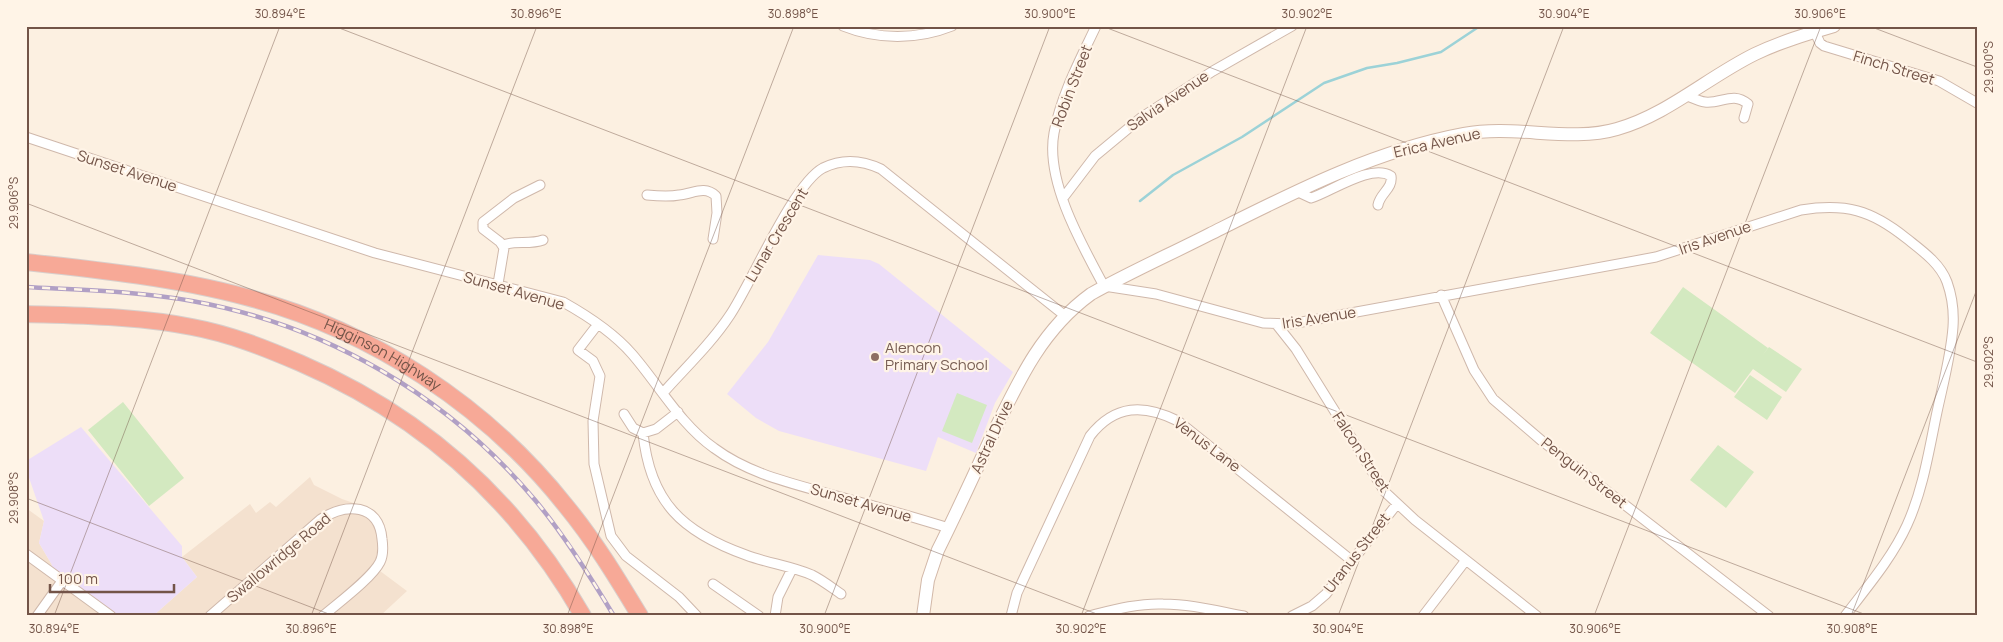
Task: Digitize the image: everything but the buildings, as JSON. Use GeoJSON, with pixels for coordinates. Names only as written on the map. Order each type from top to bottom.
{"type":"FeatureCollection","features":[{"type":"Feature","properties":{"kind":"highway","name":"Higginson Highway"},"geometry":{"type":"LineString","coordinates":[[26,262],[105,271],[246,296],[295,312],[397,360],[459,401],[498,434],[566,505],[605,559],[640,616]]}},
{"type":"Feature","properties":{"kind":"highway"},"geometry":{"type":"LineString","coordinates":[[26,314],[115,318],[191,327],[235,337],[339,381],[380,403],[453,456],[486,486],[537,545],[583,616]]}},
{"type":"Feature","properties":{"kind":"highway"},"geometry":{"type":"LineString","coordinates":[[605,559],[646,616]]}},
{"type":"Feature","properties":{"kind":"street"},"geometry":{"type":"LineString","coordinates":[[843,26],[866,34],[894,37],[920,36],[952,26]]}},
{"type":"Feature","properties":{"kind":"street","name":"Robin Street"},"geometry":{"type":"LineString","coordinates":[[1096,26],[1070,84],[1054,133],[1054,162],[1070,217],[1104,286]]}},
{"type":"Feature","properties":{"kind":"street","name":"Salvia Avenue"},"geometry":{"type":"LineString","coordinates":[[1063,198],[1095,156],[1142,116],[1213,71],[1292,26]]}},
{"type":"Feature","properties":{"kind":"street","name":"Erica Avenue"},"geometry":{"type":"LineString","coordinates":[[1104,286],[1296,191],[1334,173],[1369,160],[1465,134],[1500,130],[1596,134],[1614,130],[1633,124],[1754,55],[1814,29],[1834,26]]}},
{"type":"Feature","properties":{"kind":"street","name":"Finch Street"},"geometry":{"type":"LineString","coordinates":[[1814,29],[1820,43],[1824,46],[1939,81],[1977,103]]}},
{"type":"Feature","properties":{"kind":"street"},"geometry":{"type":"LineString","coordinates":[[1685,95],[1704,102],[1731,97],[1740,98],[1748,104],[1744,118]]}},
{"type":"Feature","properties":{"kind":"street","name":"Sunset Avenue"},"geometry":{"type":"LineString","coordinates":[[26,137],[375,253],[563,302],[598,324],[632,353],[678,412],[713,448],[745,468],[777,479],[949,528]]}},
{"type":"Feature","properties":{"kind":"street","name":"Lunar Crescent"},"geometry":{"type":"LineString","coordinates":[[663,393],[716,334],[731,314],[800,192],[822,169],[848,161],[866,162],[882,169],[1064,315]]}},
{"type":"Feature","properties":{"kind":"street"},"geometry":{"type":"LineString","coordinates":[[1296,191],[1311,198],[1363,176],[1387,174],[1391,176],[1391,184],[1379,200],[1378,205]]}},
{"type":"Feature","properties":{"kind":"street"},"geometry":{"type":"LineString","coordinates":[[503,245],[483,229],[483,222],[498,208],[540,184]]}},
{"type":"Feature","properties":{"kind":"street"},"geometry":{"type":"LineString","coordinates":[[647,196],[678,196],[700,190],[710,191],[716,196],[717,214],[713,240]]}},
{"type":"Feature","properties":{"kind":"street","name":"Iris Avenue"},"geometry":{"type":"LineString","coordinates":[[1104,286],[1156,294],[1276,325],[1656,258],[1786,214],[1820,207],[1865,212],[1880,218],[1926,254],[1946,280],[1953,311],[1950,351],[1922,480],[1912,514],[1898,543],[1845,616]]}},
{"type":"Feature","properties":{"kind":"street"},"geometry":{"type":"LineString","coordinates":[[503,245],[543,240]]}},
{"type":"Feature","properties":{"kind":"street"},"geometry":{"type":"LineString","coordinates":[[498,284],[503,245]]}},
{"type":"Feature","properties":{"kind":"street","name":"Astral Drive"},"geometry":{"type":"LineString","coordinates":[[923,616],[928,580],[949,528],[1023,370],[1035,350],[1064,315],[1104,286]]}},
{"type":"Feature","properties":{"kind":"street","name":"Penguin Street"},"geometry":{"type":"LineString","coordinates":[[1441,295],[1474,370],[1493,399],[1542,441],[1769,616]]}},
{"type":"Feature","properties":{"kind":"street"},"geometry":{"type":"LineString","coordinates":[[598,324],[578,350],[593,361],[600,376],[593,441],[594,464],[611,536],[626,556],[679,597],[697,616]]}},
{"type":"Feature","properties":{"kind":"street","name":"Falcon Street"},"geometry":{"type":"LineString","coordinates":[[1276,325],[1296,349],[1386,492],[1396,504],[1537,616]]}},
{"type":"Feature","properties":{"kind":"street","name":"Venus Lane"},"geometry":{"type":"LineString","coordinates":[[1011,616],[1017,593],[1090,436],[1099,425],[1113,416],[1129,410],[1152,410],[1178,421],[1352,560]]}},
{"type":"Feature","properties":{"kind":"street"},"geometry":{"type":"LineString","coordinates":[[624,414],[633,428],[643,433],[656,429],[678,412]]}},
{"type":"Feature","properties":{"kind":"street"},"geometry":{"type":"LineString","coordinates":[[643,433],[645,458],[653,481],[674,513],[683,523],[710,539],[746,555],[810,575],[840,594]]}},
{"type":"Feature","properties":{"kind":"street","name":"Uranus Street"},"geometry":{"type":"LineString","coordinates":[[1292,616],[1312,606],[1326,594],[1396,504]]}},
{"type":"Feature","properties":{"kind":"street","name":"Swallowridge Road"},"geometry":{"type":"LineString","coordinates":[[210,616],[321,519],[342,509],[358,509],[371,516],[380,528],[383,542],[380,562],[373,572],[323,616]]}},
{"type":"Feature","properties":{"kind":"street"},"geometry":{"type":"LineString","coordinates":[[26,554],[111,616]]}},
{"type":"Feature","properties":{"kind":"street"},"geometry":{"type":"LineString","coordinates":[[1423,616],[1466,560]]}},
{"type":"Feature","properties":{"kind":"street"},"geometry":{"type":"LineString","coordinates":[[775,616],[778,597],[792,569]]}},
{"type":"Feature","properties":{"kind":"street"},"geometry":{"type":"LineString","coordinates":[[37,616],[62,581]]}},
{"type":"Feature","properties":{"kind":"street"},"geometry":{"type":"LineString","coordinates":[[713,584],[759,616]]}},
{"type":"Feature","properties":{"kind":"street"},"geometry":{"type":"LineString","coordinates":[[1089,616],[1131,607],[1161,604],[1188,605],[1244,616]]}},
{"type":"Feature","properties":{"kind":"shaded area","name":"Alencon Primary School"},"geometry":{"type":"Polygon","coordinates":[[[818,255],[870,260],[879,264],[1013,372],[995,403],[976,453],[938,437],[926,471],[779,431],[756,418],[727,394],[768,342],[818,255]]]}},
{"type":"Feature","properties":{"kind":"shaded area"},"geometry":{"type":"Polygon","coordinates":[[[81,427],[182,546],[182,557],[197,577],[153,616],[111,616],[48,570],[52,565],[39,543],[44,521],[26,469],[26,461],[81,427]]]}},
{"type":"Feature","properties":{"kind":"shaded area"},"geometry":{"type":"Polygon","coordinates":[[[310,477],[314,485],[342,499],[365,507],[381,528],[376,568],[407,591],[380,616],[153,616],[197,577],[182,557],[250,504],[256,513],[270,502],[276,507],[310,477]]]}},
{"type":"Feature","properties":{"kind":"shaded area"},"geometry":{"type":"Polygon","coordinates":[[[26,508],[44,521],[39,543],[52,565],[111,616],[26,616],[26,508]]]}},
{"type":"Feature","properties":{"kind":"green space"},"geometry":{"type":"Polygon","coordinates":[[[1683,287],[1768,348],[1762,356],[1769,347],[1802,369],[1786,392],[1753,369],[1735,393],[1650,333],[1683,287]]]}},
{"type":"Feature","properties":{"kind":"green space"},"geometry":{"type":"Polygon","coordinates":[[[1750,375],[1782,397],[1767,420],[1734,397],[1750,375]]]}},
{"type":"Feature","properties":{"kind":"green space"},"geometry":{"type":"Polygon","coordinates":[[[957,393],[987,405],[972,443],[942,431],[957,393]]]}},
{"type":"Feature","properties":{"kind":"green space"},"geometry":{"type":"Polygon","coordinates":[[[123,402],[184,478],[149,506],[88,430],[123,402]]]}},
{"type":"Feature","properties":{"kind":"green space"},"geometry":{"type":"Polygon","coordinates":[[[1718,445],[1754,472],[1726,508],[1690,480],[1718,445]]]}},
{"type":"Feature","properties":{"kind":"waterway"},"geometry":{"type":"LineString","coordinates":[[1140,201],[1173,175],[1242,137],[1324,83],[1367,68],[1441,52],[1480,26]]}},
{"type":"Feature","properties":{"kind":"railway"},"geometry":{"type":"LineString","coordinates":[[26,287],[151,295],[192,301],[242,312],[290,328],[336,347],[381,370],[424,398],[464,428],[501,463],[535,500],[557,528],[614,616]]}},
{"type":"Feature","properties":{"kind":"place","name":"Alencon Primary School"},"geometry":{"type":"Point","coordinates":[875,357]}}]}
